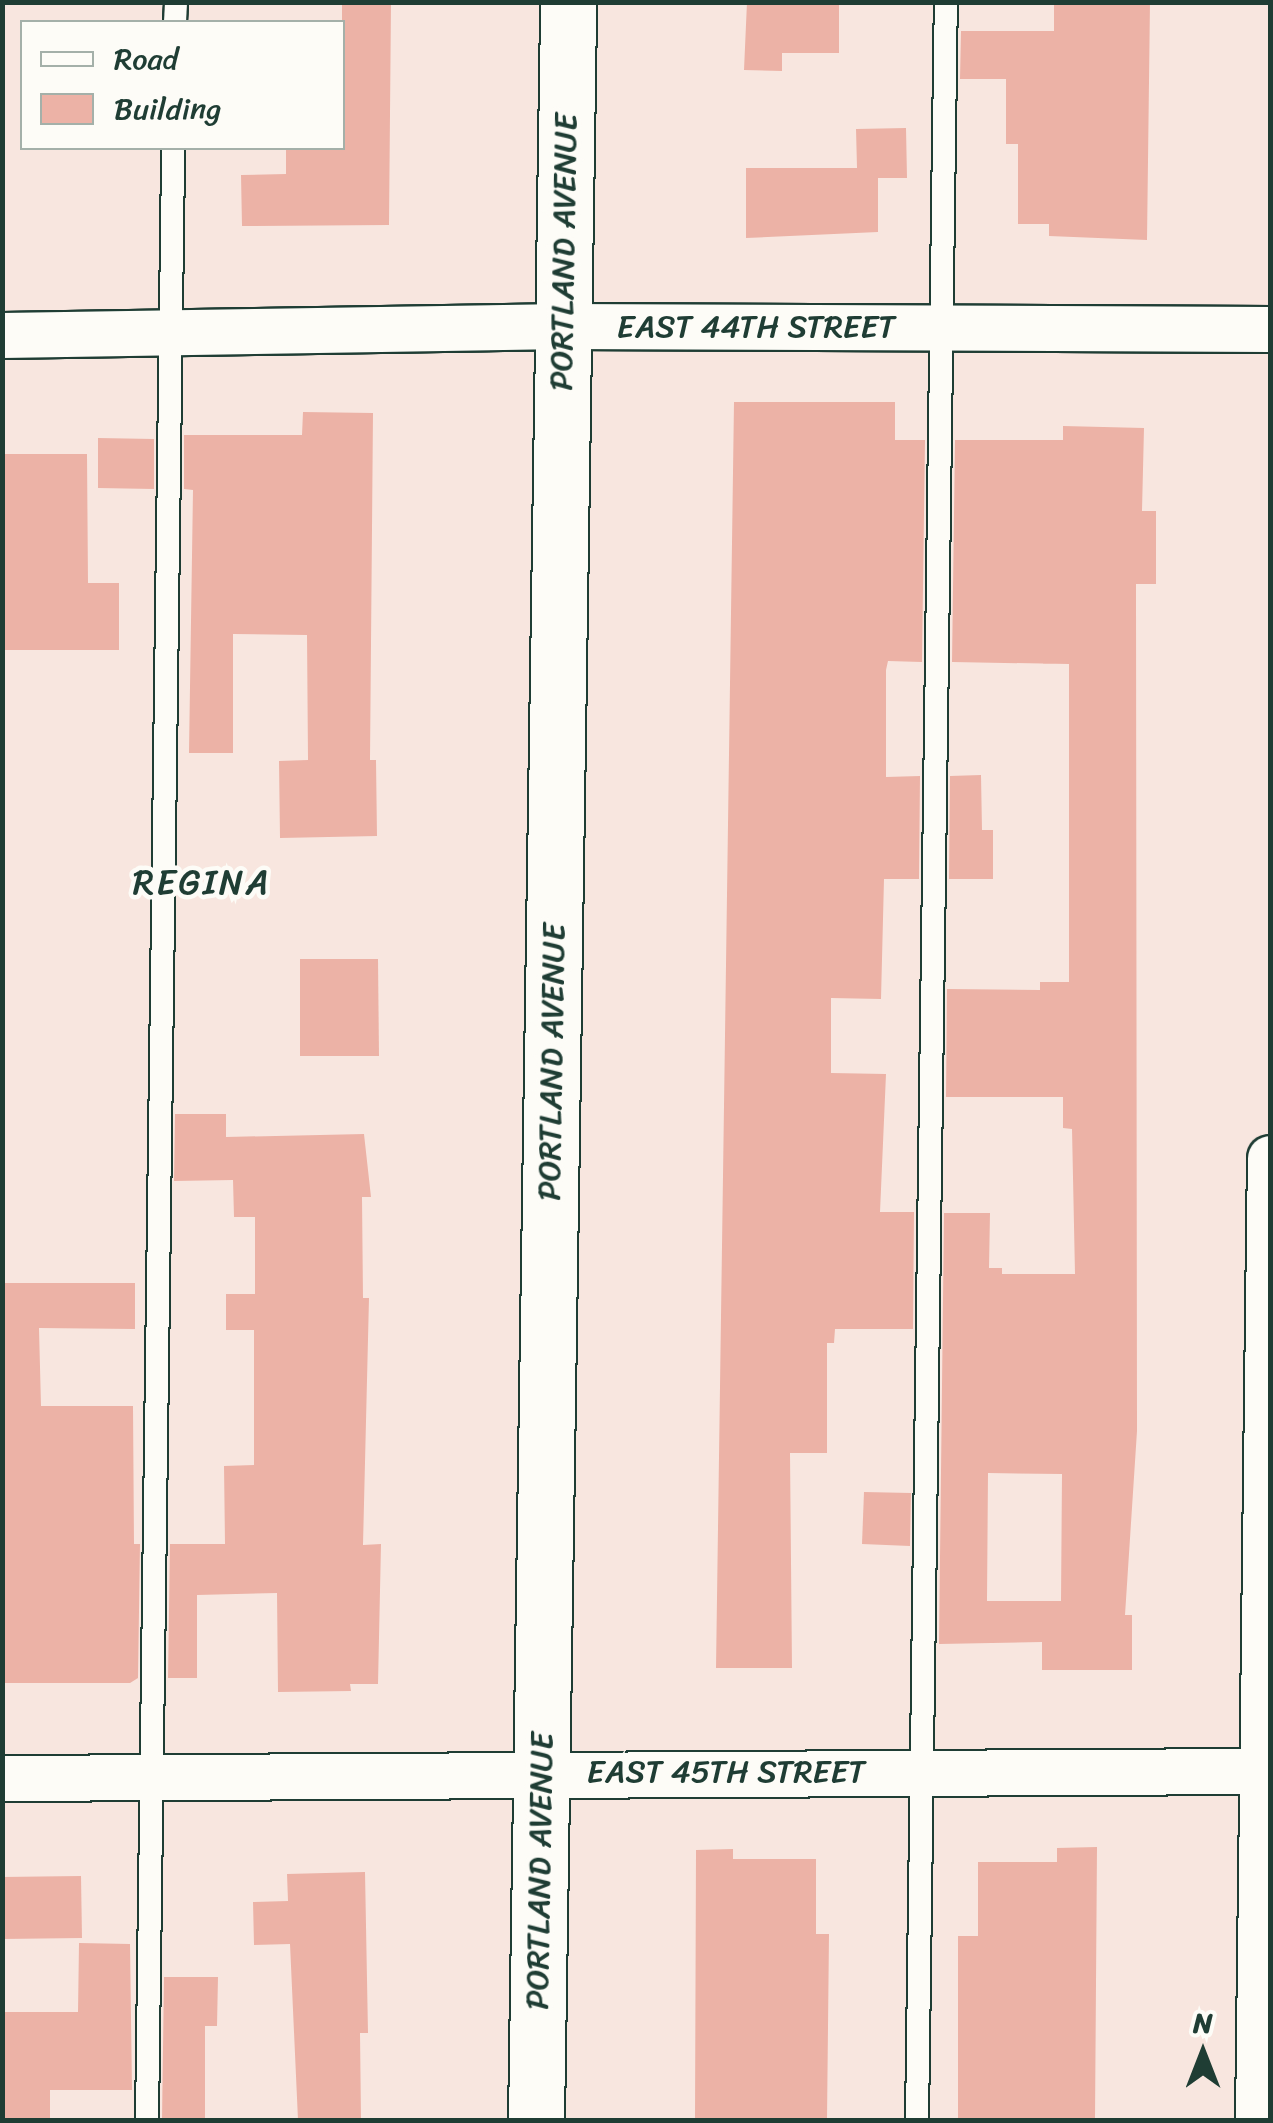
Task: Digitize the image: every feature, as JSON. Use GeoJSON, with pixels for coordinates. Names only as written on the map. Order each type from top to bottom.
{"type":"FeatureCollection","features":[{"type":"Feature","properties":{"kind":"street","name":"PORTLAND AVENUE"},"geometry":{"type":"LineString","coordinates":[[536,2120],[568,2]]}},
{"type":"Feature","properties":{"kind":"street","name":"EAST 44TH STREET"},"geometry":{"type":"LineString","coordinates":[[2,335],[564,326],[1270,330]]}},
{"type":"Feature","properties":{"kind":"street"},"geometry":{"type":"LineString","coordinates":[[1258,2120],[1267,1771],[1270,1158]]}},
{"type":"Feature","properties":{"kind":"street","name":"EAST 45TH STREET"},"geometry":{"type":"LineString","coordinates":[[2,1778],[542,1772],[1267,1771]]}},
{"type":"Feature","properties":{"kind":"lane"},"geometry":{"type":"LineString","coordinates":[[918,2120],[946,2]]}},
{"type":"Feature","properties":{"kind":"lane"},"geometry":{"type":"LineString","coordinates":[[147,2120],[174,150]]}},
{"type":"Feature","properties":{"kind":"building"},"geometry":{"type":"Polygon","coordinates":[[[342,2],[391,2],[389,225],[242,226],[241,175],[286,174],[286,150],[345,150],[342,2]]]}},
{"type":"Feature","properties":{"kind":"building"},"geometry":{"type":"Polygon","coordinates":[[[747,2],[839,2],[839,53],[782,53],[782,71],[744,70],[747,2]]]}},
{"type":"Feature","properties":{"kind":"building"},"geometry":{"type":"Polygon","coordinates":[[[1054,2],[1150,2],[1147,240],[1049,236],[1049,224],[1018,224],[1018,144],[1006,144],[1006,79],[960,79],[961,31],[1054,31],[1054,2]]]}},
{"type":"Feature","properties":{"kind":"building"},"geometry":{"type":"Polygon","coordinates":[[[906,128],[907,178],[878,178],[878,232],[746,238],[746,168],[857,168],[856,129],[906,128]]]}},
{"type":"Feature","properties":{"kind":"building"},"geometry":{"type":"Polygon","coordinates":[[[734,402],[895,402],[895,440],[925,440],[922,662],[888,661],[886,670],[886,777],[920,776],[919,879],[884,879],[881,999],[831,998],[831,1073],[886,1074],[880,1212],[914,1212],[913,1329],[835,1329],[834,1343],[827,1343],[827,1453],[790,1453],[792,1668],[716,1668],[734,402]]]}},
{"type":"Feature","properties":{"kind":"building"},"geometry":{"type":"Polygon","coordinates":[[[303,412],[373,413],[370,760],[376,760],[377,836],[280,838],[279,761],[308,760],[307,635],[233,634],[233,753],[189,753],[193,490],[184,489],[184,435],[302,435],[303,412]]]}},
{"type":"Feature","properties":{"kind":"building"},"geometry":{"type":"Polygon","coordinates":[[[1063,426],[1144,428],[1142,511],[1156,511],[1156,584],[1136,584],[1137,1431],[1125,1615],[1132,1615],[1132,1670],[1042,1670],[1042,1642],[939,1644],[944,1213],[990,1213],[989,1268],[1002,1268],[1002,1274],[1075,1274],[1072,1129],[1063,1128],[1063,1097],[946,1097],[947,989],[1040,990],[1040,982],[1069,982],[1069,664],[952,662],[955,440],[1063,440],[1063,426]],[[988,1473],[987,1601],[1061,1601],[1062,1474],[988,1473]]]}},
{"type":"Feature","properties":{"kind":"building"},"geometry":{"type":"Polygon","coordinates":[[[98,438],[154,439],[154,489],[98,488],[98,438]]]}},
{"type":"Feature","properties":{"kind":"building"},"geometry":{"type":"Polygon","coordinates":[[[2,454],[87,454],[88,583],[119,583],[119,650],[2,650],[2,454]]]}},
{"type":"Feature","properties":{"kind":"building"},"geometry":{"type":"Polygon","coordinates":[[[981,775],[982,830],[993,830],[993,879],[949,879],[950,776],[981,775]]]}},
{"type":"Feature","properties":{"kind":"building"},"geometry":{"type":"Polygon","coordinates":[[[300,959],[378,959],[379,1056],[300,1056],[300,959]]]}},
{"type":"Feature","properties":{"kind":"building"},"geometry":{"type":"Polygon","coordinates":[[[175,1114],[226,1114],[226,1137],[364,1134],[371,1197],[362,1197],[363,1298],[369,1298],[363,1545],[381,1544],[378,1684],[350,1684],[351,1691],[278,1692],[277,1593],[197,1595],[197,1678],[168,1678],[170,1544],[225,1544],[224,1466],[254,1465],[254,1330],[226,1330],[226,1294],[255,1294],[255,1217],[234,1217],[233,1180],[174,1181],[175,1114]]]}},
{"type":"Feature","properties":{"kind":"building"},"geometry":{"type":"Polygon","coordinates":[[[2,1283],[135,1283],[135,1329],[39,1328],[41,1406],[133,1406],[134,1544],[140,1544],[138,1678],[130,1683],[2,1683],[2,1283]]]}},
{"type":"Feature","properties":{"kind":"building"},"geometry":{"type":"Polygon","coordinates":[[[864,1492],[911,1493],[910,1546],[862,1544],[864,1492]]]}},
{"type":"Feature","properties":{"kind":"building"},"geometry":{"type":"Polygon","coordinates":[[[1097,1847],[1095,2120],[958,2120],[958,1936],[978,1936],[978,1862],[1057,1862],[1057,1848],[1097,1847]]]}},
{"type":"Feature","properties":{"kind":"building"},"geometry":{"type":"Polygon","coordinates":[[[733,1849],[733,1859],[816,1859],[816,1934],[829,1934],[827,2120],[695,2120],[696,1850],[733,1849]]]}},
{"type":"Feature","properties":{"kind":"building"},"geometry":{"type":"Polygon","coordinates":[[[365,1872],[368,2033],[360,2033],[361,2120],[298,2120],[290,1944],[254,1945],[253,1902],[288,1901],[287,1874],[365,1872]]]}},
{"type":"Feature","properties":{"kind":"building"},"geometry":{"type":"Polygon","coordinates":[[[81,1876],[82,1938],[2,1939],[2,1877],[81,1876]]]}},
{"type":"Feature","properties":{"kind":"building"},"geometry":{"type":"Polygon","coordinates":[[[79,1943],[130,1944],[132,2090],[50,2090],[50,2120],[2,2120],[2,2012],[78,2012],[79,1943]]]}},
{"type":"Feature","properties":{"kind":"building"},"geometry":{"type":"Polygon","coordinates":[[[164,1977],[218,1977],[217,2026],[205,2026],[205,2120],[162,2120],[164,1977]]]}},
{"type":"Feature","properties":{"kind":"district","name":"REGINA"},"geometry":{"type":"Point","coordinates":[202,882]}}]}
